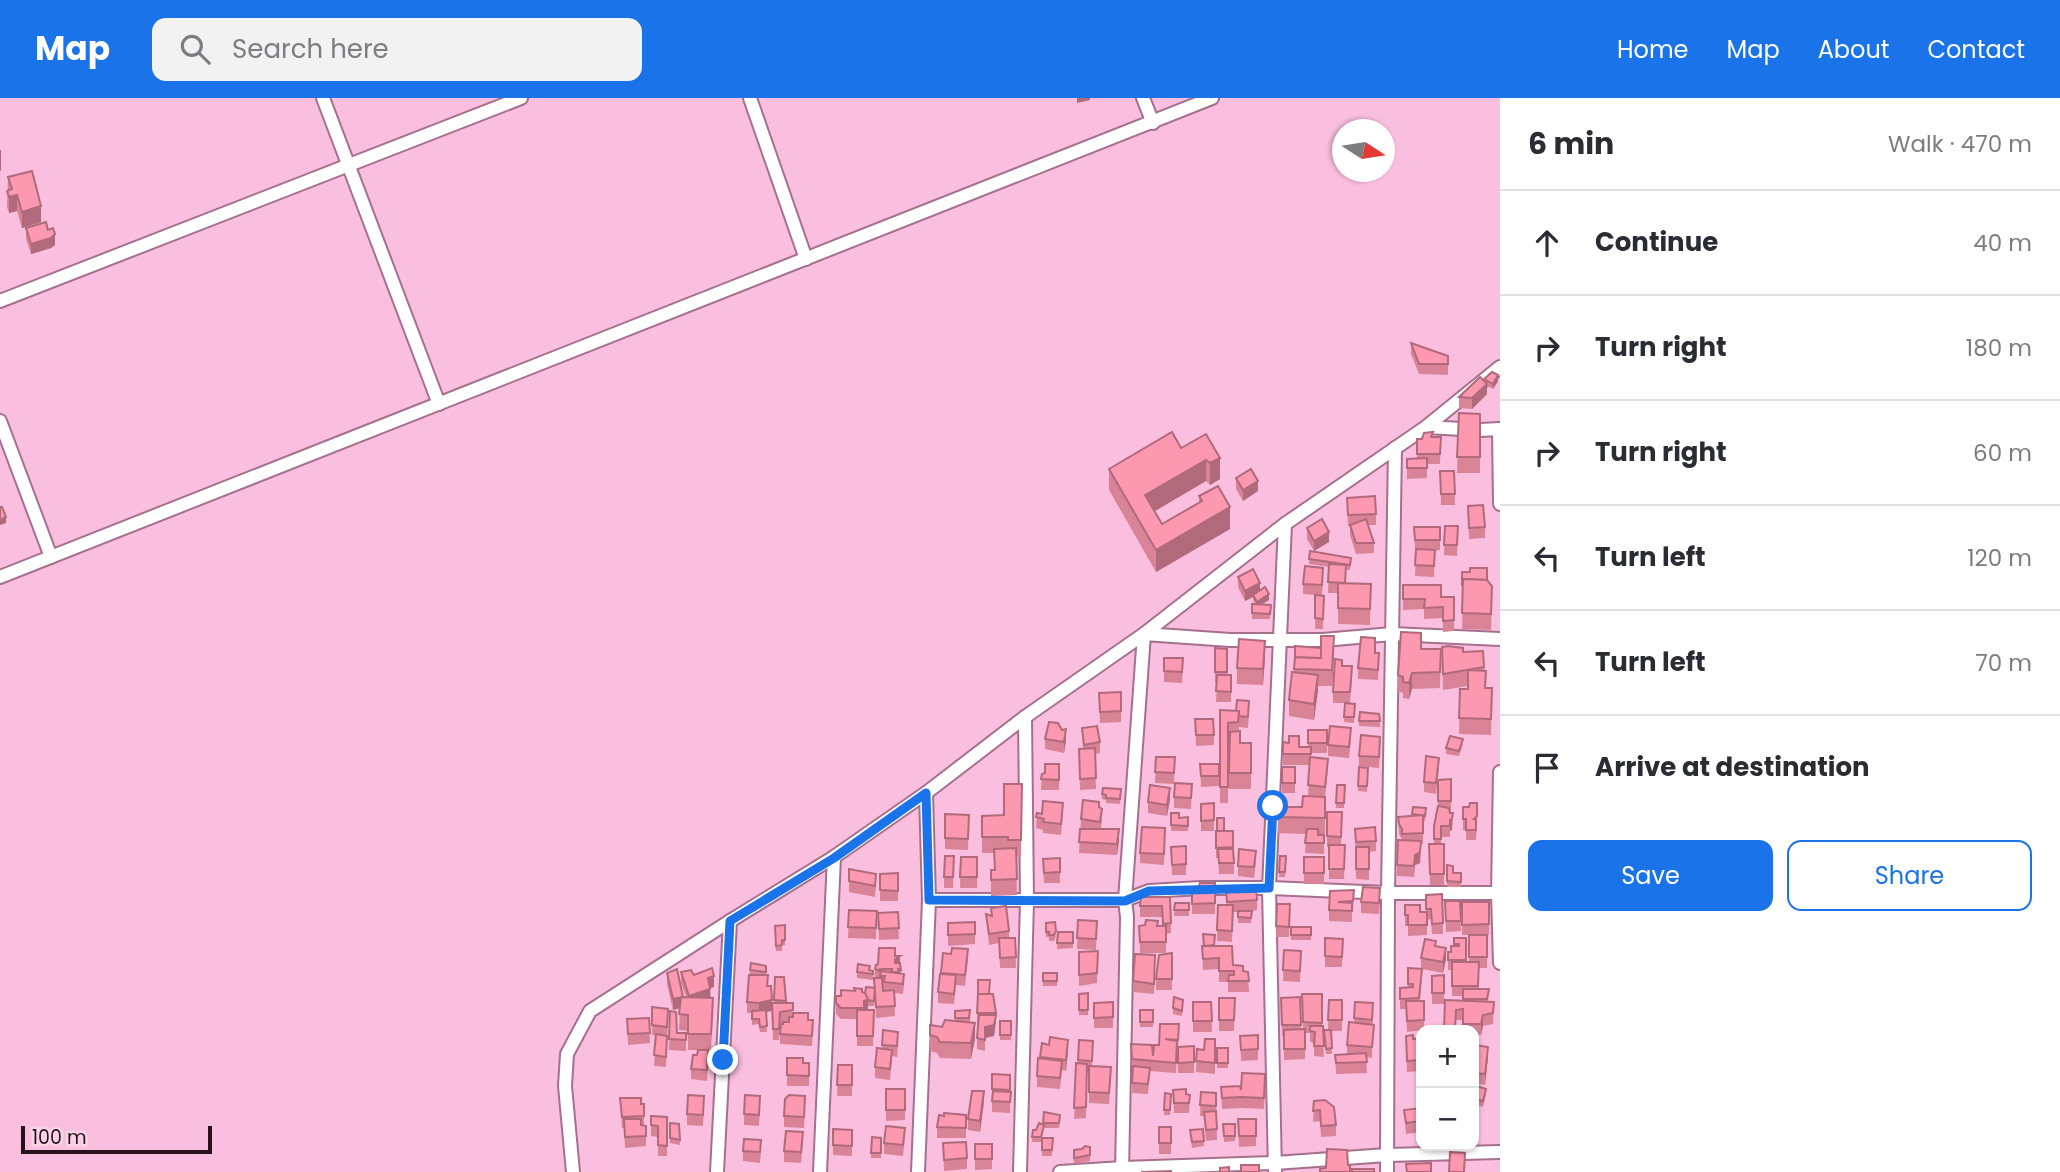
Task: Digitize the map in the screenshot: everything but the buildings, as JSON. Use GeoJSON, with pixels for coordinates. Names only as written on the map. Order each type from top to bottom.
{"type":"FeatureCollection","features":[{"type":"Feature","properties":{"kind":"street"},"geometry":{"type":"LineString","coordinates":[[323,98],[439,404]]}},
{"type":"Feature","properties":{"kind":"street"},"geometry":{"type":"LineString","coordinates":[[0,300],[521,98]]}},
{"type":"Feature","properties":{"kind":"street"},"geometry":{"type":"LineString","coordinates":[[750,98],[806,259]]}},
{"type":"Feature","properties":{"kind":"street"},"geometry":{"type":"LineString","coordinates":[[1143,98],[1153,122]]}},
{"type":"Feature","properties":{"kind":"street"},"geometry":{"type":"LineString","coordinates":[[0,577],[1212,98]]}},
{"type":"Feature","properties":{"kind":"street"},"geometry":{"type":"LineString","coordinates":[[573,1172],[565,1086],[567,1054],[590,1011],[834,858],[926,793],[1025,717],[1144,634],[1285,524],[1426,427],[1500,367]]}},
{"type":"Feature","properties":{"kind":"street"},"geometry":{"type":"LineString","coordinates":[[0,421],[51,557]]}},
{"type":"Feature","properties":{"kind":"street"},"geometry":{"type":"LineString","coordinates":[[1426,427],[1499,429],[1500,503]]}},
{"type":"Feature","properties":{"kind":"street"},"geometry":{"type":"LineString","coordinates":[[1387,1172],[1395,448]]}},
{"type":"Feature","properties":{"kind":"street"},"geometry":{"type":"LineString","coordinates":[[1275,1167],[1269,888],[1285,524]]}},
{"type":"Feature","properties":{"kind":"street"},"geometry":{"type":"LineString","coordinates":[[1144,634],[1281,641],[1391,634],[1500,639]]}},
{"type":"Feature","properties":{"kind":"street"},"geometry":{"type":"LineString","coordinates":[[1123,1170],[1127,917],[1125,901],[1144,634]]}},
{"type":"Feature","properties":{"kind":"street"},"geometry":{"type":"LineString","coordinates":[[1020,1172],[1027,900],[1025,717]]}},
{"type":"Feature","properties":{"kind":"street"},"geometry":{"type":"LineString","coordinates":[[1500,772],[1500,963]]}},
{"type":"Feature","properties":{"kind":"street"},"geometry":{"type":"LineString","coordinates":[[918,1172],[929,900],[926,793]]}},
{"type":"Feature","properties":{"kind":"street"},"geometry":{"type":"LineString","coordinates":[[820,1172],[834,858]]}},
{"type":"Feature","properties":{"kind":"street"},"geometry":{"type":"LineString","coordinates":[[929,900],[1125,901],[1149,891],[1269,888],[1388,893],[1499,893]]}},
{"type":"Feature","properties":{"kind":"street"},"geometry":{"type":"LineString","coordinates":[[717,1172],[730,921]]}},
{"type":"Feature","properties":{"kind":"street"},"geometry":{"type":"LineString","coordinates":[[1060,1172],[1275,1167],[1387,1155],[1500,1152]]}},
{"type":"Feature","properties":{"kind":"route"},"geometry":{"type":"LineString","coordinates":[[723,1060],[730,921],[834,858],[926,793],[929,900],[1125,901],[1149,891],[1269,888],[1273,806]]}}]}
